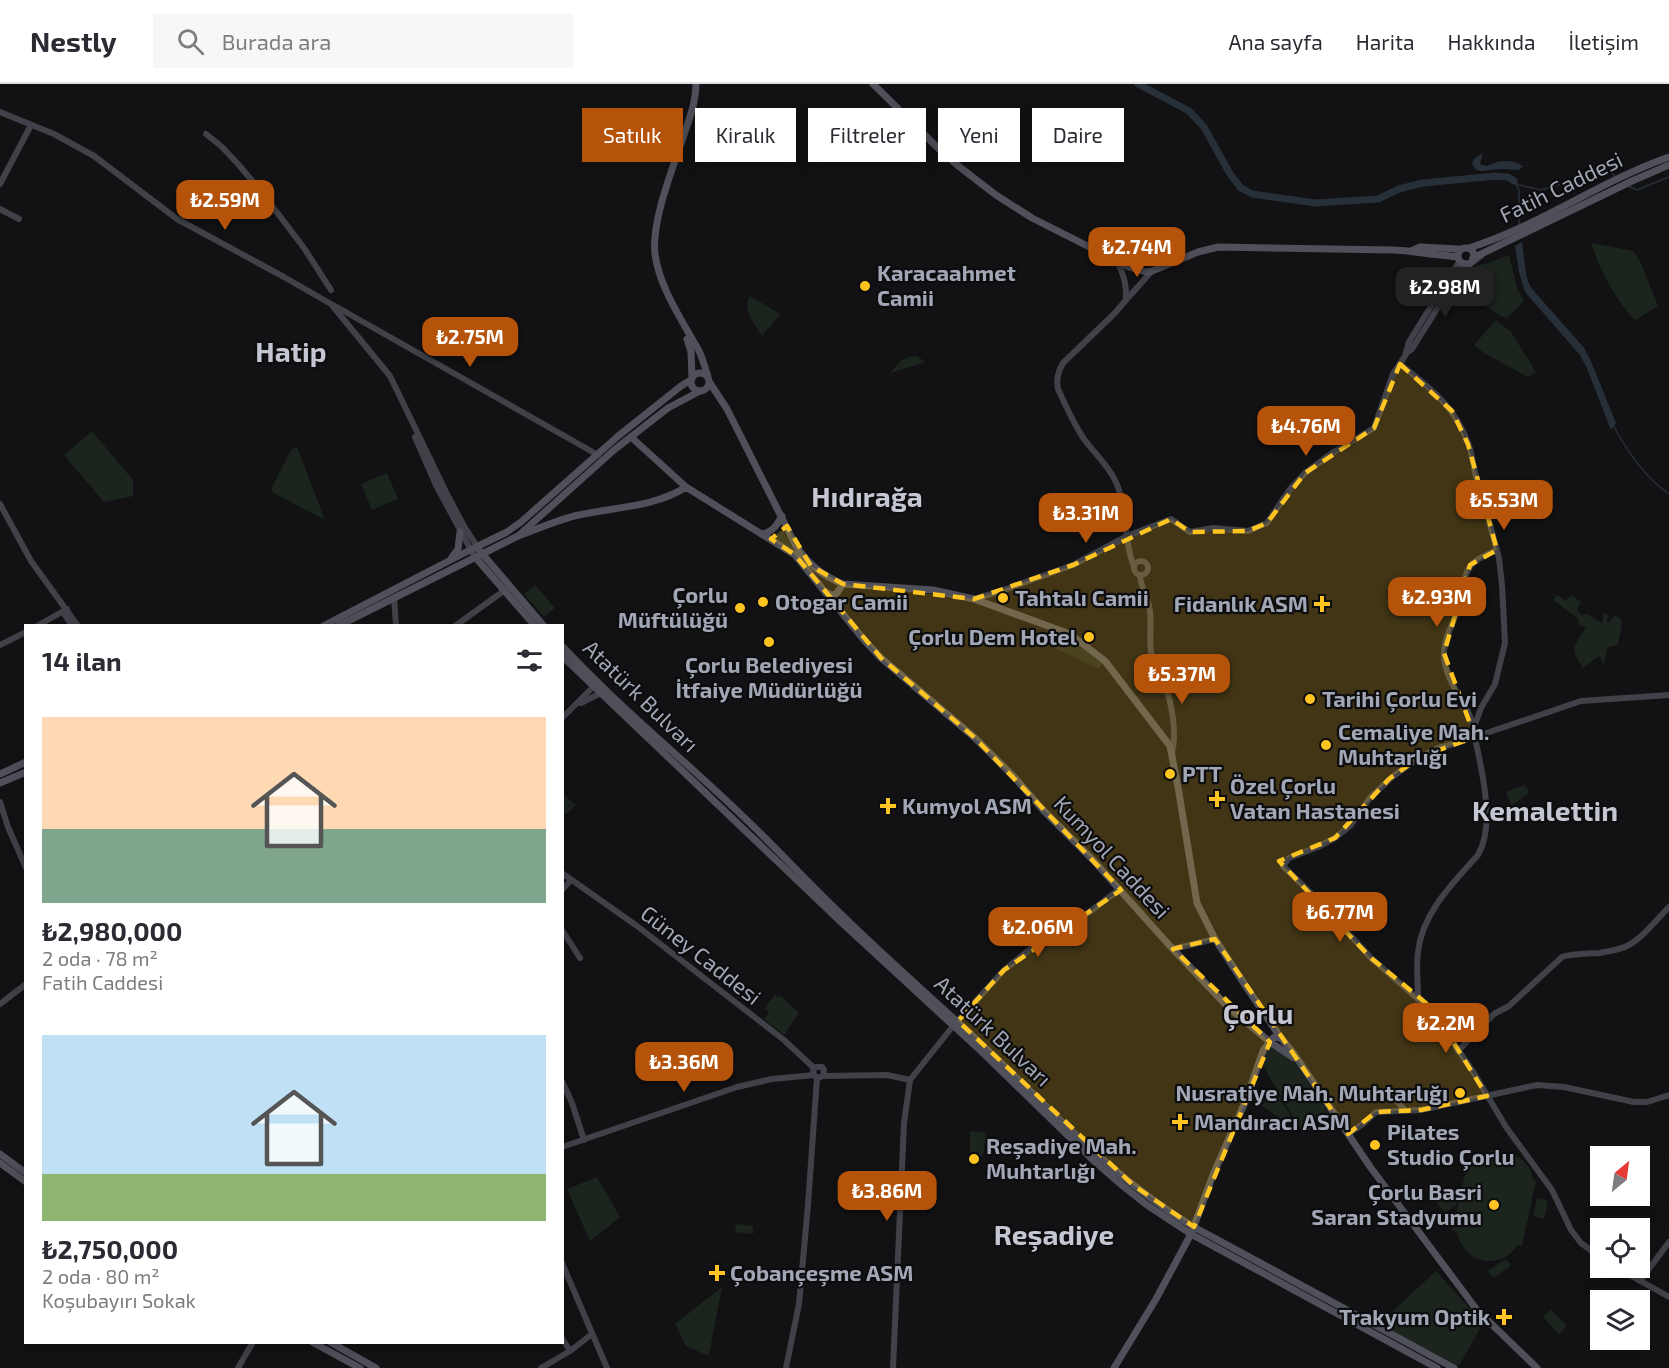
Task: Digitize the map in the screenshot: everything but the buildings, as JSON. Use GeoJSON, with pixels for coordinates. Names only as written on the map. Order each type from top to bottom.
{"type":"FeatureCollection","features":[{"type":"Feature","properties":{"kind":"main road"},"geometry":{"type":"LineString","coordinates":[[696,84],[694,104],[658,221],[655,255],[659,272],[678,314],[700,353],[709,380],[727,409],[796,546],[811,566],[843,584],[933,590],[974,599],[1070,634],[1105,661],[1170,746],[1197,903],[1215,939],[1371,1168],[1475,1307],[1535,1366]]}},
{"type":"Feature","properties":{"kind":"main road"},"geometry":{"type":"LineString","coordinates":[[873,84],[939,149],[977,182],[1032,218],[1118,263],[1140,270],[1152,271],[1198,252],[1218,248],[1411,250],[1444,255],[1461,261],[1472,261],[1474,254],[1465,247],[1460,249],[1420,247],[1411,250]]}},
{"type":"Feature","properties":{"kind":"main road","name":"Fatih Caddesi"},"geometry":{"type":"LineString","coordinates":[[1473,258],[1532,225],[1669,157]]}},
{"type":"Feature","properties":{"kind":"main road","name":"Fatih Caddesi"},"geometry":{"type":"LineString","coordinates":[[1629,177],[1669,165]]}},
{"type":"Feature","properties":{"kind":"main road","name":"Fatih Caddesi"},"geometry":{"type":"LineString","coordinates":[[1469,248],[1501,241]]}},
{"type":"Feature","properties":{"kind":"main road"},"geometry":{"type":"LineString","coordinates":[[1460,249],[1457,254],[1461,261]]}},
{"type":"Feature","properties":{"kind":"main road"},"geometry":{"type":"LineString","coordinates":[[678,314],[691,352],[693,386],[700,391]]}},
{"type":"Feature","properties":{"kind":"main road"},"geometry":{"type":"LineString","coordinates":[[518,536],[681,386],[700,373],[709,380]]}},
{"type":"Feature","properties":{"kind":"main road"},"geometry":{"type":"LineString","coordinates":[[327,624],[507,532],[598,455],[668,408],[705,390],[709,380]]}},
{"type":"Feature","properties":{"kind":"main road","name":"Kumyol Caddesi"},"geometry":{"type":"LineString","coordinates":[[628,434],[686,487],[795,555],[881,658],[975,738],[1015,778],[1228,1007],[1302,1066]]}},
{"type":"Feature","properties":{"kind":"main road"},"geometry":{"type":"LineString","coordinates":[[342,624],[518,536],[582,514],[636,505],[676,494],[686,487]]}},
{"type":"Feature","properties":{"kind":"main road"},"geometry":{"type":"LineString","coordinates":[[762,534],[776,526],[782,516]]}},
{"type":"Feature","properties":{"kind":"main road"},"geometry":{"type":"LineString","coordinates":[[771,539],[778,529],[787,526]]}},
{"type":"Feature","properties":{"kind":"main road"},"geometry":{"type":"LineString","coordinates":[[448,561],[458,549],[460,532]]}},
{"type":"Feature","properties":{"kind":"main road"},"geometry":{"type":"LineString","coordinates":[[494,547],[487,565],[533,624]]}},
{"type":"Feature","properties":{"kind":"main road"},"geometry":{"type":"LineString","coordinates":[[473,548],[542,624]]}},
{"type":"Feature","properties":{"kind":"main road"},"geometry":{"type":"LineString","coordinates":[[454,567],[472,564],[487,565]]}},
{"type":"Feature","properties":{"kind":"main road"},"geometry":{"type":"LineString","coordinates":[[823,590],[832,596],[843,584]]}},
{"type":"Feature","properties":{"kind":"main road","name":"Atatürk Bulvarı"},"geometry":{"type":"LineString","coordinates":[[564,648],[603,692],[782,861],[955,1024],[1133,1185],[1192,1230],[1437,1368]]}},
{"type":"Feature","properties":{"kind":"main road","name":"Atatürk Bulvarı"},"geometry":{"type":"LineString","coordinates":[[564,658],[596,685]]}},
{"type":"Feature","properties":{"kind":"main road"},"geometry":{"type":"LineString","coordinates":[[0,774],[24,763]]}},
{"type":"Feature","properties":{"kind":"main road"},"geometry":{"type":"LineString","coordinates":[[0,783],[24,773]]}},
{"type":"Feature","properties":{"kind":"main road"},"geometry":{"type":"LineString","coordinates":[[1114,1368],[1156,1299],[1192,1230],[1246,1100],[1263,1051],[1276,1030]]}},
{"type":"Feature","properties":{"kind":"main road"},"geometry":{"type":"LineString","coordinates":[[1269,1041],[1277,1037],[1282,1039]]}},
{"type":"Feature","properties":{"kind":"main road"},"geometry":{"type":"LineString","coordinates":[[0,1154],[24,1172]]}},
{"type":"Feature","properties":{"kind":"main road"},"geometry":{"type":"LineString","coordinates":[[0,1163],[24,1181]]}},
{"type":"Feature","properties":{"kind":"main road","name":"Atatürk Bulvarı"},"geometry":{"type":"LineString","coordinates":[[1192,1230],[1454,1368]]}},
{"type":"Feature","properties":{"kind":"main road"},"geometry":{"type":"LineString","coordinates":[[316,1344],[360,1368]]}},
{"type":"Feature","properties":{"kind":"main road"},"geometry":{"type":"LineString","coordinates":[[334,1344],[376,1368]]}},
{"type":"Feature","properties":{"kind":"street"},"geometry":{"type":"LineString","coordinates":[[0,112],[54,134],[94,156],[177,219],[284,276],[598,455]]}},
{"type":"Feature","properties":{"kind":"street"},"geometry":{"type":"LineString","coordinates":[[0,184],[31,125]]}},
{"type":"Feature","properties":{"kind":"street"},"geometry":{"type":"LineString","coordinates":[[206,134],[238,164],[260,190],[304,248],[331,290]]}},
{"type":"Feature","properties":{"kind":"street"},"geometry":{"type":"LineString","coordinates":[[1653,163],[1669,152]]}},
{"type":"Feature","properties":{"kind":"street"},"geometry":{"type":"LineString","coordinates":[[0,209],[19,219]]}},
{"type":"Feature","properties":{"kind":"street"},"geometry":{"type":"LineString","coordinates":[[974,599],[1073,565],[1127,536],[1171,519],[1190,532],[1214,528],[1248,531],[1268,523],[1290,489],[1305,473],[1335,451],[1374,428],[1393,374],[1412,349],[1460,272],[1483,254]]}},
{"type":"Feature","properties":{"kind":"street"},"geometry":{"type":"LineString","coordinates":[[1460,272],[1461,261]]}},
{"type":"Feature","properties":{"kind":"street"},"geometry":{"type":"LineString","coordinates":[[1405,356],[1410,342],[1461,261]]}},
{"type":"Feature","properties":{"kind":"street"},"geometry":{"type":"LineString","coordinates":[[1118,263],[1127,288],[1126,300]]}},
{"type":"Feature","properties":{"kind":"street"},"geometry":{"type":"LineString","coordinates":[[1152,271],[1115,313],[1063,363],[1059,370],[1057,383],[1077,427],[1086,442],[1104,462],[1115,481],[1123,510],[1129,555],[1134,571],[1144,588],[1150,610],[1151,654],[1169,697],[1173,724],[1172,753]]}},
{"type":"Feature","properties":{"kind":"street"},"geometry":{"type":"LineString","coordinates":[[331,304],[390,376],[473,548]]}},
{"type":"Feature","properties":{"kind":"street"},"geometry":{"type":"LineString","coordinates":[[1400,363],[1430,388],[1452,411],[1468,444],[1475,477],[1497,550],[1502,585],[1505,643],[1495,684],[1481,708],[1474,728]]}},
{"type":"Feature","properties":{"kind":"street"},"geometry":{"type":"LineString","coordinates":[[404,402],[405,414],[436,485],[460,532],[473,548]]}},
{"type":"Feature","properties":{"kind":"street"},"geometry":{"type":"LineString","coordinates":[[0,504],[31,561],[76,624]]}},
{"type":"Feature","properties":{"kind":"street"},"geometry":{"type":"LineString","coordinates":[[545,512],[548,518],[559,522]]}},
{"type":"Feature","properties":{"kind":"street"},"geometry":{"type":"LineString","coordinates":[[1129,549],[1148,568],[1140,578]]}},
{"type":"Feature","properties":{"kind":"street"},"geometry":{"type":"LineString","coordinates":[[1418,999],[1418,952],[1422,934],[1436,905],[1478,855],[1485,828],[1486,794],[1474,728],[1446,669],[1444,653],[1447,635],[1470,565],[1497,550]]}},
{"type":"Feature","properties":{"kind":"street"},"geometry":{"type":"LineString","coordinates":[[1134,567],[1140,561]]}},
{"type":"Feature","properties":{"kind":"street"},"geometry":{"type":"LineString","coordinates":[[458,624],[505,590]]}},
{"type":"Feature","properties":{"kind":"street"},"geometry":{"type":"LineString","coordinates":[[394,597],[396,624]]}},
{"type":"Feature","properties":{"kind":"street"},"geometry":{"type":"LineString","coordinates":[[41,624],[65,611]]}},
{"type":"Feature","properties":{"kind":"street"},"geometry":{"type":"LineString","coordinates":[[65,611],[71,624]]}},
{"type":"Feature","properties":{"kind":"street"},"geometry":{"type":"LineString","coordinates":[[0,645],[24,633]]}},
{"type":"Feature","properties":{"kind":"street"},"geometry":{"type":"LineString","coordinates":[[564,716],[596,685]]}},
{"type":"Feature","properties":{"kind":"street"},"geometry":{"type":"LineString","coordinates":[[577,705],[603,692]]}},
{"type":"Feature","properties":{"kind":"street"},"geometry":{"type":"LineString","coordinates":[[1590,1250],[1581,1243],[1571,1230],[1552,1190],[1506,1127],[1431,1008],[1371,958],[1323,905],[1283,866],[1288,858],[1318,848],[1335,838],[1350,826],[1370,798],[1389,779],[1438,748],[1581,701],[1669,695]]}},
{"type":"Feature","properties":{"kind":"street"},"geometry":{"type":"LineString","coordinates":[[0,802],[24,863]]}},
{"type":"Feature","properties":{"kind":"street","name":"Güney Caddesi"},"geometry":{"type":"LineString","coordinates":[[564,874],[637,927],[784,1041],[817,1074]]}},
{"type":"Feature","properties":{"kind":"street"},"geometry":{"type":"LineString","coordinates":[[564,888],[572,880]]}},
{"type":"Feature","properties":{"kind":"street"},"geometry":{"type":"LineString","coordinates":[[893,1368],[904,1123],[910,1080],[982,993],[1012,963],[1039,942],[1080,919],[1120,889]]}},
{"type":"Feature","properties":{"kind":"street"},"geometry":{"type":"LineString","coordinates":[[1458,1051],[1494,1014],[1509,1006],[1562,957],[1624,947],[1637,940],[1669,907]]}},
{"type":"Feature","properties":{"kind":"street"},"geometry":{"type":"LineString","coordinates":[[564,933],[580,958]]}},
{"type":"Feature","properties":{"kind":"street"},"geometry":{"type":"LineString","coordinates":[[1173,949],[1215,939]]}},
{"type":"Feature","properties":{"kind":"street"},"geometry":{"type":"LineString","coordinates":[[0,1004],[24,986]]}},
{"type":"Feature","properties":{"kind":"street"},"geometry":{"type":"LineString","coordinates":[[564,1146],[737,1088],[772,1079],[817,1074],[887,1075],[910,1080]]}},
{"type":"Feature","properties":{"kind":"street"},"geometry":{"type":"LineString","coordinates":[[786,1368],[799,1304],[817,1074]]}},
{"type":"Feature","properties":{"kind":"street"},"geometry":{"type":"LineString","coordinates":[[564,1085],[584,1140]]}},
{"type":"Feature","properties":{"kind":"street"},"geometry":{"type":"LineString","coordinates":[[1348,1134],[1376,1112],[1421,1110],[1537,1085],[1553,1088],[1564,1087],[1634,1102],[1647,1102],[1669,1095]]}},
{"type":"Feature","properties":{"kind":"street"},"geometry":{"type":"LineString","coordinates":[[1386,1090],[1406,1111]]}},
{"type":"Feature","properties":{"kind":"street"},"geometry":{"type":"LineString","coordinates":[[1641,1281],[1669,1242]]}},
{"type":"Feature","properties":{"kind":"street"},"geometry":{"type":"LineString","coordinates":[[564,1268],[607,1368]]}},
{"type":"Feature","properties":{"kind":"street"},"geometry":{"type":"LineString","coordinates":[[1635,1278],[1669,1297]]}},
{"type":"Feature","properties":{"kind":"street"},"geometry":{"type":"LineString","coordinates":[[541,1368],[592,1334]]}},
{"type":"Feature","properties":{"kind":"street"},"geometry":{"type":"LineString","coordinates":[[564,1341],[570,1350]]}},
{"type":"Feature","properties":{"kind":"street"},"geometry":{"type":"LineString","coordinates":[[238,1368],[252,1344]]}},
{"type":"Feature","properties":{"kind":"highlighted area"},"geometry":{"type":"Polygon","coordinates":[[[1400,364],[1452,411],[1468,444],[1497,550],[1470,565],[1444,653],[1475,737],[1420,757],[1389,779],[1335,838],[1279,861],[1371,958],[1432,1008],[1487,1096],[1421,1110],[1376,1112],[1348,1134],[1215,939],[1173,949],[1270,1042],[1194,1227],[1133,1185],[958,1021],[1004,970],[1121,890],[975,738],[881,658],[795,555],[771,539],[787,526],[811,566],[843,584],[974,599],[1073,565],[1171,519],[1190,532],[1248,531],[1267,523],[1305,473],[1374,428],[1400,364]]]}},
{"type":"Feature","properties":{"kind":"shaded area"},"geometry":{"type":"Polygon","coordinates":[[[1483,153],[1480,164],[1487,166],[1505,161],[1523,166],[1519,170],[1476,170],[1472,164],[1474,159],[1483,153]]]}},
{"type":"Feature","properties":{"kind":"shaded area"},"geometry":{"type":"Polygon","coordinates":[[[1522,242],[1529,284],[1584,348],[1616,423],[1611,430],[1580,355],[1525,292],[1515,246],[1522,242]]]}},
{"type":"Feature","properties":{"kind":"shaded area"},"geometry":{"type":"Polygon","coordinates":[[[1591,243],[1633,251],[1640,261],[1658,306],[1635,320],[1609,284],[1591,243]]]}},
{"type":"Feature","properties":{"kind":"shaded area"},"geometry":{"type":"Polygon","coordinates":[[[1509,255],[1517,289],[1524,301],[1506,319],[1457,287],[1468,271],[1477,265],[1509,255]]]}},
{"type":"Feature","properties":{"kind":"shaded area"},"geometry":{"type":"Polygon","coordinates":[[[750,296],[780,314],[762,336],[748,311],[750,296]]]}},
{"type":"Feature","properties":{"kind":"shaded area"},"geometry":{"type":"Polygon","coordinates":[[[1496,320],[1511,332],[1536,372],[1528,377],[1474,345],[1496,320]]]}},
{"type":"Feature","properties":{"kind":"shaded area"},"geometry":{"type":"Polygon","coordinates":[[[917,356],[925,362],[891,373],[902,360],[917,356]]]}},
{"type":"Feature","properties":{"kind":"shaded area"},"geometry":{"type":"Polygon","coordinates":[[[92,431],[133,480],[133,496],[104,502],[64,455],[92,431]]]}},
{"type":"Feature","properties":{"kind":"shaded area"},"geometry":{"type":"Polygon","coordinates":[[[297,447],[325,520],[272,492],[272,487],[291,450],[297,447]]]}},
{"type":"Feature","properties":{"kind":"shaded area"},"geometry":{"type":"Polygon","coordinates":[[[387,473],[398,499],[372,510],[361,484],[387,473]]]}},
{"type":"Feature","properties":{"kind":"shaded area"},"geometry":{"type":"Polygon","coordinates":[[[782,529],[790,540],[795,552],[773,538],[782,529]]]}},
{"type":"Feature","properties":{"kind":"shaded area"},"geometry":{"type":"Polygon","coordinates":[[[535,585],[555,608],[544,617],[524,594],[535,585]]]}},
{"type":"Feature","properties":{"kind":"shaded area"},"geometry":{"type":"Polygon","coordinates":[[[1558,595],[1566,601],[1571,595],[1581,602],[1577,609],[1581,615],[1588,614],[1602,623],[1604,613],[1609,616],[1606,620],[1609,622],[1614,616],[1619,617],[1622,622],[1618,645],[1607,647],[1604,665],[1599,656],[1583,668],[1576,656],[1575,648],[1586,628],[1578,624],[1576,617],[1553,600],[1558,595]]]}},
{"type":"Feature","properties":{"kind":"shaded area"},"geometry":{"type":"Polygon","coordinates":[[[1050,629],[1068,636],[1102,663],[1099,669],[1050,646],[1048,637],[1050,629]]]}},
{"type":"Feature","properties":{"kind":"shaded area"},"geometry":{"type":"Polygon","coordinates":[[[1524,785],[1529,790],[1528,794],[1511,806],[1506,792],[1524,785]]]}},
{"type":"Feature","properties":{"kind":"shaded area"},"geometry":{"type":"Polygon","coordinates":[[[564,795],[576,805],[565,815],[564,814],[564,795]]]}},
{"type":"Feature","properties":{"kind":"shaded area"},"geometry":{"type":"Polygon","coordinates":[[[775,994],[777,997],[781,996],[799,1013],[784,1035],[764,1019],[769,1013],[765,1008],[775,994]]]}},
{"type":"Feature","properties":{"kind":"shaded area"},"geometry":{"type":"Polygon","coordinates":[[[1270,1045],[1295,1063],[1330,1115],[1303,1134],[1261,1062],[1270,1045]]]}},
{"type":"Feature","properties":{"kind":"shaded area"},"geometry":{"type":"Polygon","coordinates":[[[1278,1095],[1291,1116],[1286,1123],[1261,1105],[1278,1095]]]}},
{"type":"Feature","properties":{"kind":"shaded area"},"geometry":{"type":"Polygon","coordinates":[[[970,1132],[984,1132],[986,1135],[983,1155],[980,1157],[970,1155],[970,1132]]]}},
{"type":"Feature","properties":{"kind":"shaded area","name":"Çorlu Basri Saran Stadyumu"},"geometry":{"type":"Polygon","coordinates":[[[1492,1151],[1507,1152],[1518,1157],[1536,1181],[1522,1246],[1518,1245],[1501,1259],[1492,1261],[1474,1257],[1466,1251],[1457,1232],[1452,1230],[1467,1166],[1470,1166],[1482,1154],[1492,1151]]]}},
{"type":"Feature","properties":{"kind":"shaded area"},"geometry":{"type":"Polygon","coordinates":[[[597,1177],[620,1217],[590,1241],[567,1189],[597,1177]]]}},
{"type":"Feature","properties":{"kind":"shaded area"},"geometry":{"type":"Polygon","coordinates":[[[1441,1183],[1457,1204],[1445,1213],[1429,1193],[1441,1183]]]}},
{"type":"Feature","properties":{"kind":"shaded area"},"geometry":{"type":"Polygon","coordinates":[[[1537,1198],[1548,1201],[1544,1219],[1533,1216],[1537,1198]]]}},
{"type":"Feature","properties":{"kind":"shaded area"},"geometry":{"type":"Polygon","coordinates":[[[736,1224],[753,1226],[753,1234],[735,1232],[736,1224]]]}},
{"type":"Feature","properties":{"kind":"shaded area"},"geometry":{"type":"Polygon","coordinates":[[[1506,1259],[1511,1266],[1493,1278],[1488,1271],[1506,1259]]]}},
{"type":"Feature","properties":{"kind":"shaded area"},"geometry":{"type":"Polygon","coordinates":[[[1436,1271],[1483,1323],[1459,1366],[1379,1324],[1436,1271]]]}},
{"type":"Feature","properties":{"kind":"shaded area"},"geometry":{"type":"Polygon","coordinates":[[[722,1287],[709,1354],[706,1355],[686,1346],[675,1324],[722,1287]]]}},
{"type":"Feature","properties":{"kind":"shaded area"},"geometry":{"type":"Polygon","coordinates":[[[1551,1309],[1567,1326],[1559,1334],[1543,1317],[1551,1309]]]}},
{"type":"Feature","properties":{"kind":"waterway"},"geometry":{"type":"LineString","coordinates":[[1138,84],[1189,111],[1204,127],[1230,174],[1241,188],[1252,194],[1315,203],[1378,199],[1399,189],[1423,183],[1496,176],[1508,177],[1514,181]]}},
{"type":"Feature","properties":{"kind":"waterway"},"geometry":{"type":"LineString","coordinates":[[1516,183],[1541,190],[1579,181],[1590,170],[1602,166],[1615,176]]}},
{"type":"Feature","properties":{"kind":"waterway"},"geometry":{"type":"LineString","coordinates":[[1628,186],[1637,190],[1669,177]]}},
{"type":"Feature","properties":{"kind":"waterway"},"geometry":{"type":"LineString","coordinates":[[1514,181],[1519,190],[1519,224]]}},
{"type":"Feature","properties":{"kind":"waterway"},"geometry":{"type":"LineString","coordinates":[[1613,425],[1637,463],[1669,494]]}},
{"type":"Feature","properties":{"kind":"place","name":"Karacaahmet Camii"},"geometry":{"type":"Point","coordinates":[865,286]}},
{"type":"Feature","properties":{"kind":"place","name":"Tahtalı Camii"},"geometry":{"type":"Point","coordinates":[1003,598]}},
{"type":"Feature","properties":{"kind":"place","name":"Otogar Camii"},"geometry":{"type":"Point","coordinates":[763,602]}},
{"type":"Feature","properties":{"kind":"place","name":"Fidanlık ASM"},"geometry":{"type":"Point","coordinates":[1322,604]}},
{"type":"Feature","properties":{"kind":"place","name":"Çorlu Müftülüğü"},"geometry":{"type":"Point","coordinates":[740,608]}},
{"type":"Feature","properties":{"kind":"place","name":"Çorlu Dem Hotel"},"geometry":{"type":"Point","coordinates":[1089,637]}},
{"type":"Feature","properties":{"kind":"place","name":"Çorlu Belediyesi İtfaiye Müdürlüğü"},"geometry":{"type":"Point","coordinates":[769,642]}},
{"type":"Feature","properties":{"kind":"place","name":"Tarihi Çorlu Evi"},"geometry":{"type":"Point","coordinates":[1310,699]}},
{"type":"Feature","properties":{"kind":"place","name":"Cemaliye Mah. Muhtarlığı"},"geometry":{"type":"Point","coordinates":[1326,745]}},
{"type":"Feature","properties":{"kind":"place","name":"PTT"},"geometry":{"type":"Point","coordinates":[1170,774]}},
{"type":"Feature","properties":{"kind":"place","name":"Özel Çorlu Vatan Hastanesi"},"geometry":{"type":"Point","coordinates":[1217,799]}},
{"type":"Feature","properties":{"kind":"place","name":"Kumyol ASM"},"geometry":{"type":"Point","coordinates":[888,806]}},
{"type":"Feature","properties":{"kind":"place","name":"Nusratiye Mah. Muhtarlığı"},"geometry":{"type":"Point","coordinates":[1460,1093]}},
{"type":"Feature","properties":{"kind":"place","name":"Mandıracı ASM"},"geometry":{"type":"Point","coordinates":[1180,1122]}},
{"type":"Feature","properties":{"kind":"place","name":"Pilates Studio Çorlu"},"geometry":{"type":"Point","coordinates":[1375,1145]}},
{"type":"Feature","properties":{"kind":"place","name":"Reşadiye Mah. Muhtarlığı"},"geometry":{"type":"Point","coordinates":[974,1159]}},
{"type":"Feature","properties":{"kind":"place","name":"Çorlu Basri Saran Stadyumu"},"geometry":{"type":"Point","coordinates":[1494,1205]}},
{"type":"Feature","properties":{"kind":"place","name":"Çobançeşme ASM"},"geometry":{"type":"Point","coordinates":[717,1273]}},
{"type":"Feature","properties":{"kind":"place","name":"Trakyum Optik"},"geometry":{"type":"Point","coordinates":[1504,1317]}},
{"type":"Feature","properties":{"kind":"district","name":"Hatip"},"geometry":{"type":"Point","coordinates":[291,352]}},
{"type":"Feature","properties":{"kind":"district","name":"Hıdırağa"},"geometry":{"type":"Point","coordinates":[867,497]}},
{"type":"Feature","properties":{"kind":"district","name":"Kemalettin"},"geometry":{"type":"Point","coordinates":[1545,811]}},
{"type":"Feature","properties":{"kind":"district","name":"Çorlu"},"geometry":{"type":"Point","coordinates":[1258,1014]}},
{"type":"Feature","properties":{"kind":"district","name":"Reşadiye"},"geometry":{"type":"Point","coordinates":[1054,1235]}}]}
